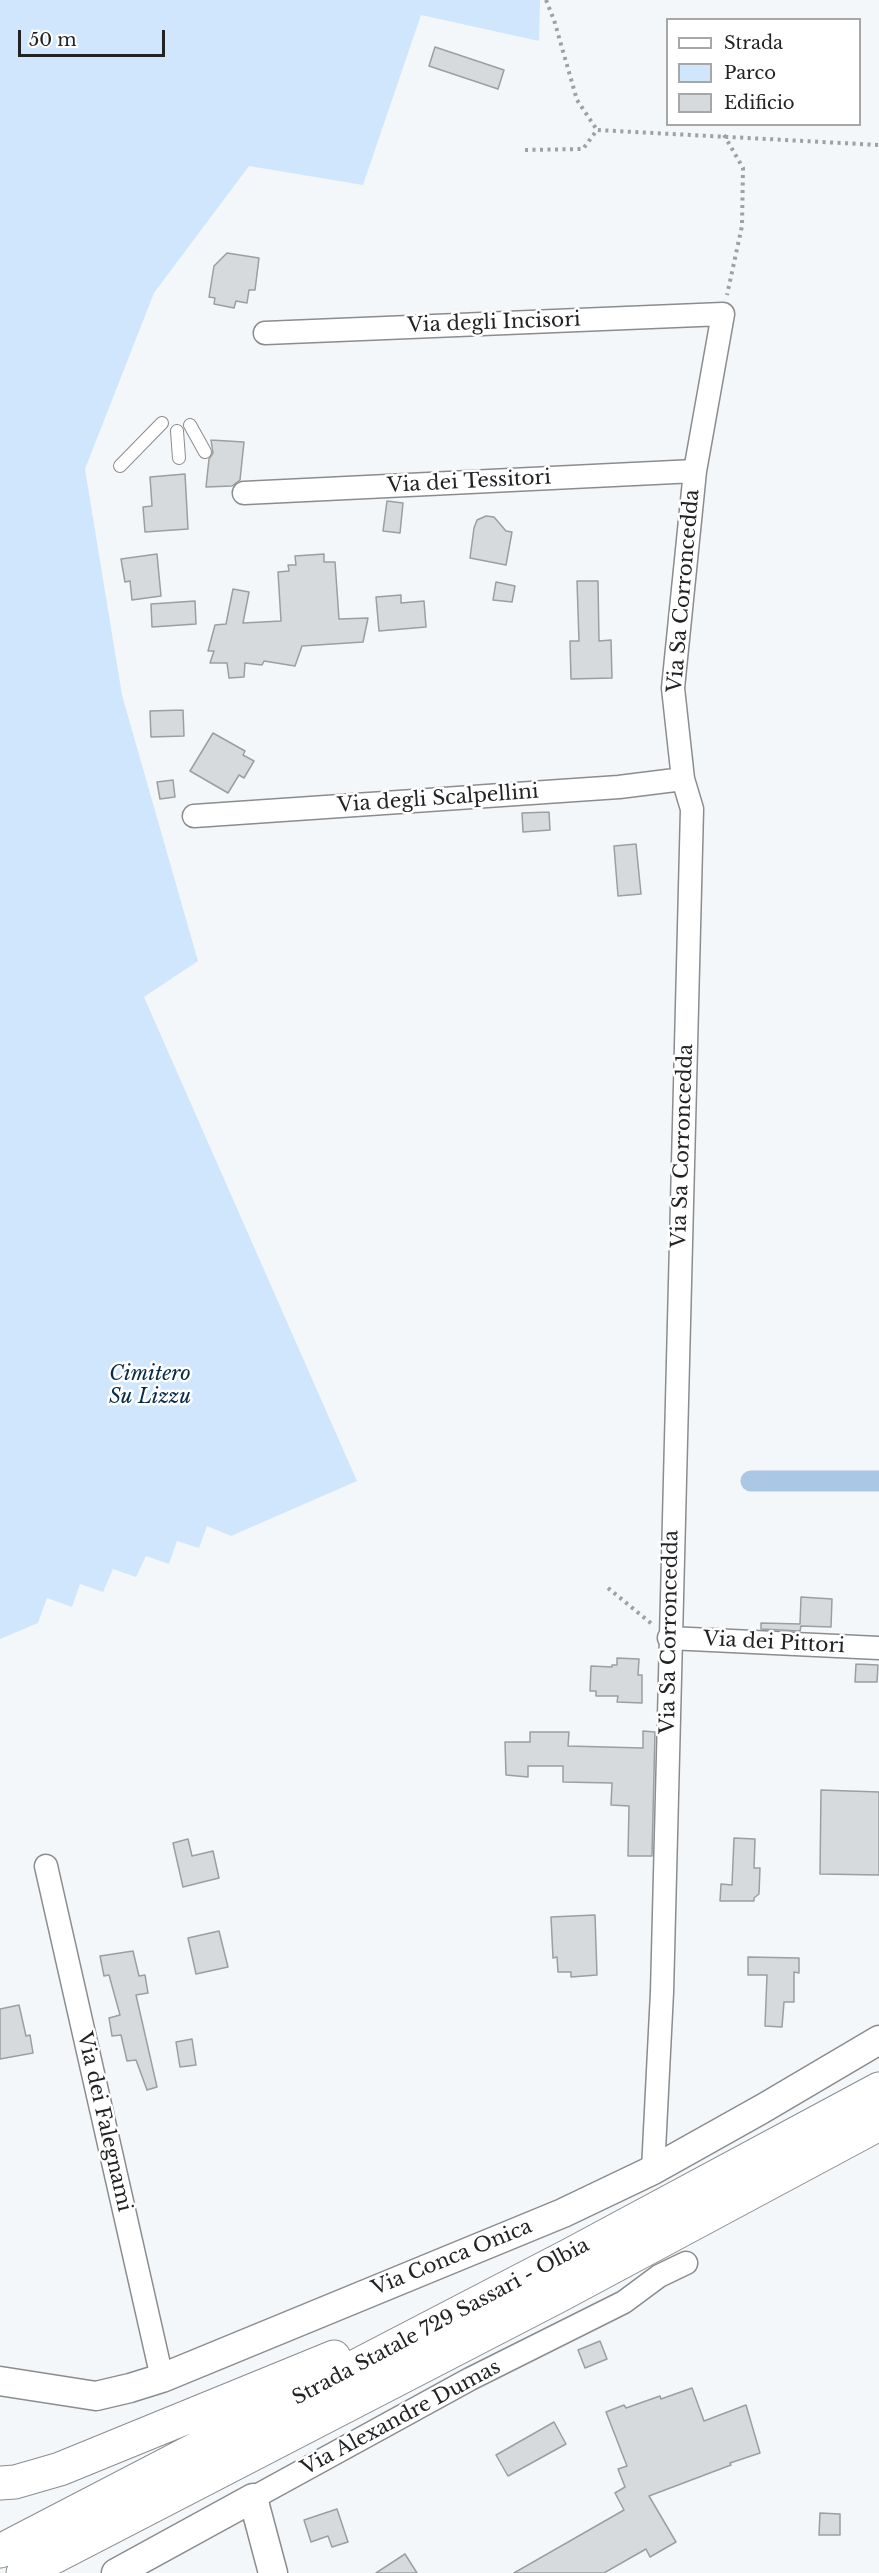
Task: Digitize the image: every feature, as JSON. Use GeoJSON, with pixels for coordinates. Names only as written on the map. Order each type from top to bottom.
{"type":"FeatureCollection","features":[{"type":"Feature","properties":{"kind":"highway","name":"Strada Statale 729 Sassari - Olbia"},"geometry":{"type":"LineString","coordinates":[[0,2551],[165,2464],[226,2436],[879,2089]]}},
{"type":"Feature","properties":{"kind":"highway","name":"Strada Statale 729 Sassari - Olbia"},"geometry":{"type":"LineString","coordinates":[[23,2573],[550,2301],[879,2124]]}},
{"type":"Feature","properties":{"kind":"highway"},"geometry":{"type":"LineString","coordinates":[[794,2169],[879,2142]]}},
{"type":"Feature","properties":{"kind":"highway"},"geometry":{"type":"LineString","coordinates":[[0,2483],[15,2482],[60,2469],[487,2297]]}},
{"type":"Feature","properties":{"kind":"street","name":"Via degli Incisori"},"geometry":{"type":"LineString","coordinates":[[265,333],[723,314]]}},
{"type":"Feature","properties":{"kind":"street","name":"Via Sa Corroncedda"},"geometry":{"type":"LineString","coordinates":[[653,2170],[662,1992],[669,1638],[692,809],[682,779],[673,688],[695,471],[723,314]]}},
{"type":"Feature","properties":{"kind":"street","name":"Via dei Tessitori"},"geometry":{"type":"LineString","coordinates":[[244,493],[695,471]]}},
{"type":"Feature","properties":{"kind":"street","name":"Via degli Scalpellini"},"geometry":{"type":"LineString","coordinates":[[194,816],[619,787],[682,779]]}},
{"type":"Feature","properties":{"kind":"street","name":"Via dei Pittori"},"geometry":{"type":"LineString","coordinates":[[669,1638],[879,1648]]}},
{"type":"Feature","properties":{"kind":"street","name":"Via dei Falegnami"},"geometry":{"type":"LineString","coordinates":[[46,1866],[162,2378]]}},
{"type":"Feature","properties":{"kind":"street","name":"Via Conca Onica"},"geometry":{"type":"LineString","coordinates":[[0,2381],[96,2396],[162,2378],[563,2213],[653,2170],[879,2040]]}},
{"type":"Feature","properties":{"kind":"street","name":"Via Alexandre Dumas"},"geometry":{"type":"LineString","coordinates":[[116,2573],[442,2394],[624,2302],[659,2276],[686,2263]]}},
{"type":"Feature","properties":{"kind":"street"},"geometry":{"type":"LineString","coordinates":[[253,2498],[273,2573]]}},
{"type":"Feature","properties":{"kind":"lane"},"geometry":{"type":"LineString","coordinates":[[120,466],[162,423]]}},
{"type":"Feature","properties":{"kind":"lane"},"geometry":{"type":"LineString","coordinates":[[190,425],[205,452]]}},
{"type":"Feature","properties":{"kind":"lane"},"geometry":{"type":"LineString","coordinates":[[177,431],[179,458]]}},
{"type":"Feature","properties":{"kind":"path"},"geometry":{"type":"LineString","coordinates":[[546,0],[577,100],[597,130]]}},
{"type":"Feature","properties":{"kind":"path"},"geometry":{"type":"LineString","coordinates":[[597,130],[879,145]]}},
{"type":"Feature","properties":{"kind":"path"},"geometry":{"type":"LineString","coordinates":[[525,150],[583,149],[597,130]]}},
{"type":"Feature","properties":{"kind":"path"},"geometry":{"type":"LineString","coordinates":[[723,314],[742,226],[743,168],[724,135]]}},
{"type":"Feature","properties":{"kind":"path"},"geometry":{"type":"LineString","coordinates":[[608,1588],[669,1638]]}},
{"type":"Feature","properties":{"kind":"green space","name":"Cimitero Su Lizzu"},"geometry":{"type":"Polygon","coordinates":[[[0,0],[540,0],[539,41],[421,15],[363,185],[249,166],[154,293],[85,469],[122,695],[198,961],[144,997],[357,1481],[231,1536],[207,1526],[199,1548],[177,1541],[169,1564],[146,1556],[136,1577],[113,1569],[103,1592],[80,1584],[72,1607],[47,1598],[38,1623],[0,1639],[0,0]]]}},
{"type":"Feature","properties":{"kind":"building"},"geometry":{"type":"Polygon","coordinates":[[[435,47],[504,70],[498,89],[429,66],[435,47]]]}},
{"type":"Feature","properties":{"kind":"building"},"geometry":{"type":"Polygon","coordinates":[[[227,253],[259,258],[255,290],[249,290],[247,303],[236,301],[234,308],[214,304],[215,298],[209,297],[214,266],[227,253]]]}},
{"type":"Feature","properties":{"kind":"building"},"geometry":{"type":"Polygon","coordinates":[[[211,440],[244,442],[240,480],[232,486],[206,487],[209,459],[213,453],[211,440]]]}},
{"type":"Feature","properties":{"kind":"building"},"geometry":{"type":"Polygon","coordinates":[[[185,474],[188,529],[145,532],[143,507],[152,506],[150,477],[185,474]]]}},
{"type":"Feature","properties":{"kind":"building"},"geometry":{"type":"Polygon","coordinates":[[[387,501],[403,503],[400,533],[383,531],[387,501]]]}},
{"type":"Feature","properties":{"kind":"building"},"geometry":{"type":"Polygon","coordinates":[[[486,516],[494,517],[506,531],[512,532],[506,565],[470,558],[477,520],[486,516]]]}},
{"type":"Feature","properties":{"kind":"building"},"geometry":{"type":"Polygon","coordinates":[[[157,554],[161,596],[132,600],[130,581],[125,582],[121,559],[157,554]]]}},
{"type":"Feature","properties":{"kind":"building"},"geometry":{"type":"Polygon","coordinates":[[[324,554],[324,562],[335,562],[339,619],[368,618],[363,642],[302,646],[295,666],[264,661],[262,665],[245,663],[244,677],[229,678],[227,663],[210,663],[214,651],[208,651],[215,625],[226,624],[233,589],[249,592],[243,623],[281,621],[278,572],[289,571],[288,565],[296,565],[295,556],[324,554]]]}},
{"type":"Feature","properties":{"kind":"building"},"geometry":{"type":"Polygon","coordinates":[[[577,581],[598,581],[599,641],[611,640],[612,678],[571,679],[570,641],[579,641],[577,581]]]}},
{"type":"Feature","properties":{"kind":"building"},"geometry":{"type":"Polygon","coordinates":[[[496,582],[515,586],[512,602],[493,600],[496,582]]]}},
{"type":"Feature","properties":{"kind":"building"},"geometry":{"type":"Polygon","coordinates":[[[401,595],[401,603],[424,601],[426,627],[379,631],[376,597],[401,595]]]}},
{"type":"Feature","properties":{"kind":"building"},"geometry":{"type":"Polygon","coordinates":[[[195,601],[196,624],[152,627],[151,604],[195,601]]]}},
{"type":"Feature","properties":{"kind":"building"},"geometry":{"type":"Polygon","coordinates":[[[183,710],[184,736],[151,737],[150,711],[183,710]]]}},
{"type":"Feature","properties":{"kind":"building"},"geometry":{"type":"Polygon","coordinates":[[[213,733],[245,751],[243,755],[254,761],[244,778],[239,775],[228,793],[190,771],[213,733]]]}},
{"type":"Feature","properties":{"kind":"building"},"geometry":{"type":"Polygon","coordinates":[[[173,780],[175,797],[160,799],[157,782],[173,780]]]}},
{"type":"Feature","properties":{"kind":"building"},"geometry":{"type":"Polygon","coordinates":[[[549,812],[550,830],[523,832],[522,813],[549,812]]]}},
{"type":"Feature","properties":{"kind":"building"},"geometry":{"type":"Polygon","coordinates":[[[636,844],[641,894],[618,896],[614,846],[636,844]]]}},
{"type":"Feature","properties":{"kind":"building"},"geometry":{"type":"Polygon","coordinates":[[[801,1597],[832,1599],[831,1627],[801,1626],[800,1631],[761,1629],[761,1623],[800,1624],[801,1597]]]}},
{"type":"Feature","properties":{"kind":"building"},"geometry":{"type":"Polygon","coordinates":[[[617,1658],[639,1659],[638,1675],[642,1675],[642,1703],[617,1702],[618,1696],[596,1696],[596,1691],[590,1691],[591,1666],[612,1667],[612,1665],[617,1665],[617,1658]]]}},
{"type":"Feature","properties":{"kind":"building"},"geometry":{"type":"Polygon","coordinates":[[[856,1664],[878,1665],[877,1682],[855,1682],[856,1664]]]}},
{"type":"Feature","properties":{"kind":"building"},"geometry":{"type":"Polygon","coordinates":[[[643,1731],[655,1732],[652,1856],[628,1856],[629,1806],[611,1805],[612,1783],[563,1782],[563,1766],[528,1766],[528,1777],[506,1775],[505,1742],[530,1742],[530,1732],[569,1732],[568,1746],[643,1748],[643,1731]]]}},
{"type":"Feature","properties":{"kind":"building"},"geometry":{"type":"Polygon","coordinates":[[[821,1790],[879,1792],[879,1875],[820,1874],[821,1790]]]}},
{"type":"Feature","properties":{"kind":"building"},"geometry":{"type":"Polygon","coordinates":[[[734,1838],[755,1839],[754,1868],[760,1868],[759,1894],[754,1901],[720,1901],[721,1884],[732,1885],[734,1838]]]}},
{"type":"Feature","properties":{"kind":"building"},"geometry":{"type":"Polygon","coordinates":[[[188,1839],[192,1856],[213,1851],[219,1878],[183,1887],[173,1843],[188,1839]]]}},
{"type":"Feature","properties":{"kind":"building"},"geometry":{"type":"Polygon","coordinates":[[[595,1915],[597,1975],[571,1977],[571,1972],[558,1972],[557,1957],[553,1958],[551,1917],[595,1915]]]}},
{"type":"Feature","properties":{"kind":"building"},"geometry":{"type":"Polygon","coordinates":[[[219,1931],[228,1967],[196,1974],[188,1938],[219,1931]]]}},
{"type":"Feature","properties":{"kind":"building"},"geometry":{"type":"Polygon","coordinates":[[[133,1951],[139,1976],[145,1975],[148,1993],[136,1995],[157,2087],[147,2090],[136,2060],[127,2061],[121,2035],[112,2036],[109,2018],[120,2015],[109,1975],[104,1976],[100,1956],[133,1951]]]}},
{"type":"Feature","properties":{"kind":"building"},"geometry":{"type":"Polygon","coordinates":[[[748,1957],[799,1958],[799,1973],[794,1972],[794,2002],[784,2002],[782,2027],[765,2026],[767,1975],[748,1975],[748,1957]]]}},
{"type":"Feature","properties":{"kind":"building"},"geometry":{"type":"Polygon","coordinates":[[[19,2005],[26,2036],[30,2035],[33,2053],[0,2059],[0,2009],[19,2005]]]}},
{"type":"Feature","properties":{"kind":"building"},"geometry":{"type":"Polygon","coordinates":[[[192,2039],[196,2065],[180,2067],[176,2042],[192,2039]]]}},
{"type":"Feature","properties":{"kind":"building"},"geometry":{"type":"Polygon","coordinates":[[[600,2341],[607,2359],[585,2368],[578,2350],[600,2341]]]}},
{"type":"Feature","properties":{"kind":"building"},"geometry":{"type":"Polygon","coordinates":[[[692,2388],[704,2421],[746,2405],[760,2453],[649,2496],[676,2542],[650,2557],[646,2549],[604,2573],[514,2573],[624,2510],[615,2493],[625,2487],[618,2469],[627,2466],[606,2412],[624,2405],[626,2408],[660,2396],[661,2399],[692,2388]]]}},
{"type":"Feature","properties":{"kind":"building"},"geometry":{"type":"Polygon","coordinates":[[[554,2422],[566,2444],[508,2476],[496,2455],[554,2422]]]}},
{"type":"Feature","properties":{"kind":"building"},"geometry":{"type":"Polygon","coordinates":[[[337,2509],[348,2542],[332,2547],[328,2536],[311,2542],[304,2520],[337,2509]]]}},
{"type":"Feature","properties":{"kind":"building"},"geometry":{"type":"Polygon","coordinates":[[[820,2513],[840,2514],[840,2535],[819,2535],[820,2513]]]}},
{"type":"Feature","properties":{"kind":"building"},"geometry":{"type":"Polygon","coordinates":[[[405,2554],[417,2573],[376,2573],[405,2554]]]}},
{"type":"Feature","properties":{"kind":"waterway"},"geometry":{"type":"LineString","coordinates":[[751,1481],[879,1481]]}}]}
